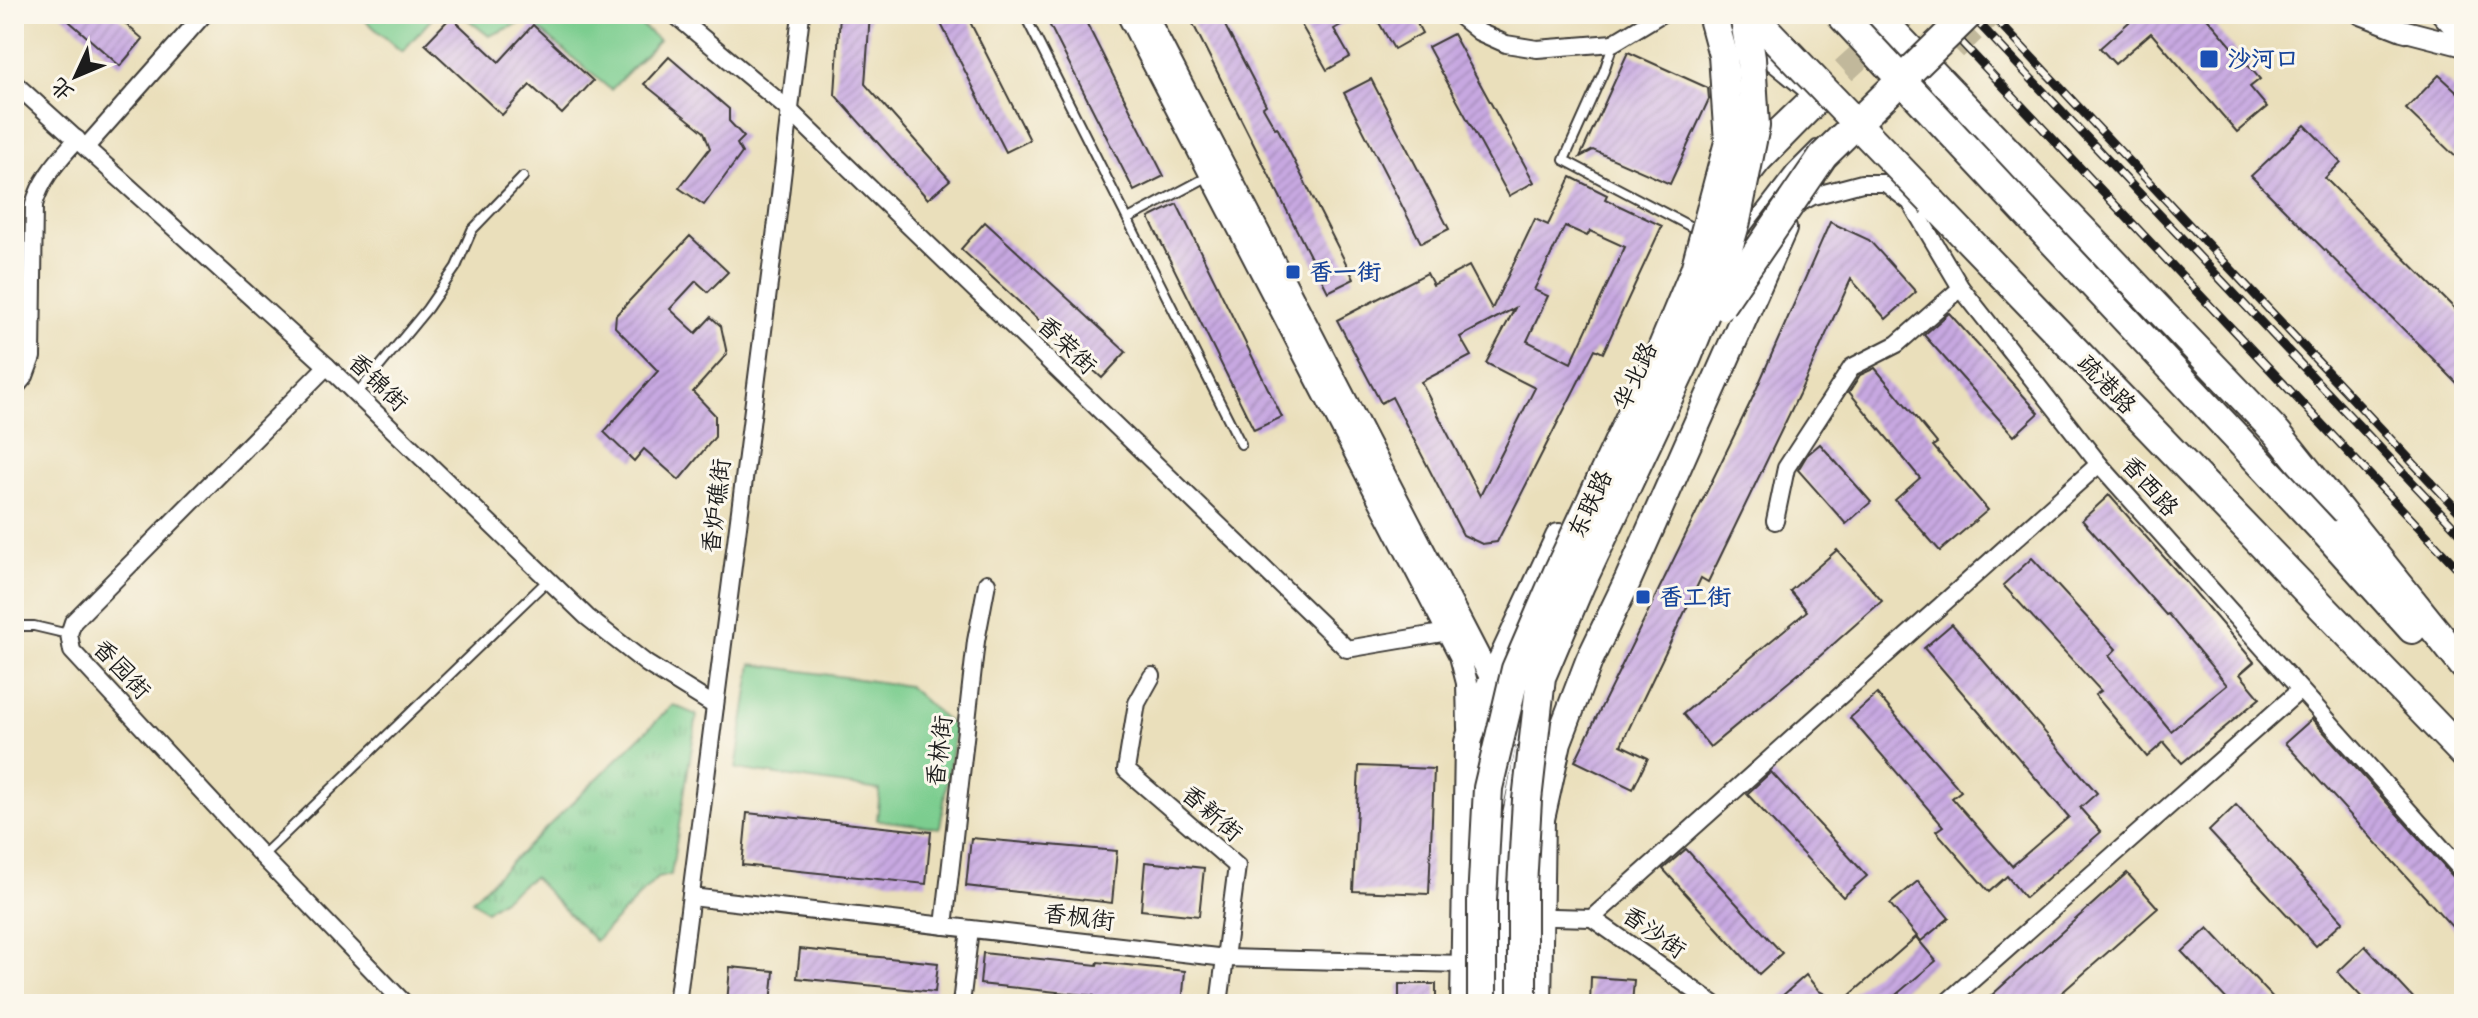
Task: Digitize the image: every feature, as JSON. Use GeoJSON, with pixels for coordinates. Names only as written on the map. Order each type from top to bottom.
{"type":"FeatureCollection","features":[{"type":"Feature","properties":{"kind":"highway","name":"东联路"},"geometry":{"type":"LineString","coordinates":[[1482,1004],[1482,901],[1488,788],[1516,669],[1695,270],[1729,142],[1723,55],[1712,14]]}},
{"type":"Feature","properties":{"kind":"highway","name":"东联路"},"geometry":{"type":"LineString","coordinates":[[1522,1004],[1522,886],[1527,800],[1541,677],[1580,585],[1686,360],[1719,279],[1732,235],[1755,126],[1751,58],[1744,14]]}},
{"type":"Feature","properties":{"kind":"highway","name":"疏港路"},"geometry":{"type":"LineString","coordinates":[[1751,14],[2464,754]]}},
{"type":"Feature","properties":{"kind":"highway"},"geometry":{"type":"LineString","coordinates":[[1840,14],[2464,685]]}},
{"type":"Feature","properties":{"kind":"highway"},"geometry":{"type":"LineString","coordinates":[[1876,14],[2277,433],[2464,666]]}},
{"type":"Feature","properties":{"kind":"highway"},"geometry":{"type":"LineString","coordinates":[[1686,360],[1823,156],[1969,14]]}},
{"type":"Feature","properties":{"kind":"main road","name":"华北路"},"geometry":{"type":"LineString","coordinates":[[1464,1004],[1468,742],[1479,709],[1709,238],[1739,170],[1820,101]]}},
{"type":"Feature","properties":{"kind":"main road"},"geometry":{"type":"LineString","coordinates":[[1538,1004],[1543,803],[1558,742],[1589,661],[1627,582],[1778,238],[1796,205],[1853,144]]}},
{"type":"Feature","properties":{"kind":"street"},"geometry":{"type":"LineString","coordinates":[[14,389],[25,376],[32,357],[34,205],[38,188],[49,171],[81,143],[204,14]]}},
{"type":"Feature","properties":{"kind":"street","name":"香荣街"},"geometry":{"type":"LineString","coordinates":[[674,14],[789,110],[1347,649],[1448,632]]}},
{"type":"Feature","properties":{"kind":"street","name":"香炉礁街"},"geometry":{"type":"LineString","coordinates":[[677,1004],[801,14]]}},
{"type":"Feature","properties":{"kind":"street"},"geometry":{"type":"LineString","coordinates":[[1127,14],[1218,171],[1492,682],[1520,726],[1538,771],[1543,803]]}},
{"type":"Feature","properties":{"kind":"street"},"geometry":{"type":"LineString","coordinates":[[1146,14],[1218,171],[1460,656],[1467,683],[1468,742]]}},
{"type":"Feature","properties":{"kind":"street"},"geometry":{"type":"LineString","coordinates":[[1457,14],[1479,32],[1506,44],[1537,49],[1613,43],[1661,14]]}},
{"type":"Feature","properties":{"kind":"street"},"geometry":{"type":"LineString","coordinates":[[1712,14],[1820,101]]}},
{"type":"Feature","properties":{"kind":"street"},"geometry":{"type":"LineString","coordinates":[[2361,14],[2402,30],[2464,46]]}},
{"type":"Feature","properties":{"kind":"street"},"geometry":{"type":"LineString","coordinates":[[2442,14],[2464,38]]}},
{"type":"Feature","properties":{"kind":"street","name":"香锦街"},"geometry":{"type":"LineString","coordinates":[[14,83],[327,366],[587,617],[647,664],[715,706]]}},
{"type":"Feature","properties":{"kind":"street","name":"香西路"},"geometry":{"type":"LineString","coordinates":[[1796,205],[1813,196],[1862,183],[1885,183],[1910,202],[1961,288],[2099,464],[2464,873]]}},
{"type":"Feature","properties":{"kind":"street"},"geometry":{"type":"LineString","coordinates":[[1775,521],[1786,468],[1852,367],[1897,344],[1961,288]]}},
{"type":"Feature","properties":{"kind":"street","name":"香园街"},"geometry":{"type":"LineString","coordinates":[[327,366],[73,622],[69,634],[72,651],[262,856],[405,1004]]}},
{"type":"Feature","properties":{"kind":"street"},"geometry":{"type":"LineString","coordinates":[[1592,918],[2099,464]]}},
{"type":"Feature","properties":{"kind":"street","name":"香林街"},"geometry":{"type":"LineString","coordinates":[[944,926],[976,641],[987,583]]}},
{"type":"Feature","properties":{"kind":"street","name":"香新街"},"geometry":{"type":"LineString","coordinates":[[1152,676],[1137,703],[1126,770],[1237,866],[1219,1004]]}},
{"type":"Feature","properties":{"kind":"street"},"geometry":{"type":"LineString","coordinates":[[1945,1004],[2300,690]]}},
{"type":"Feature","properties":{"kind":"street","name":"香枫街"},"geometry":{"type":"LineString","coordinates":[[691,897],[1226,958],[1464,964]]}},
{"type":"Feature","properties":{"kind":"street","name":"香沙街"},"geometry":{"type":"LineString","coordinates":[[1464,914],[1592,918],[1714,1004]]}},
{"type":"Feature","properties":{"kind":"street"},"geometry":{"type":"LineString","coordinates":[[961,1004],[970,929]]}},
{"type":"Feature","properties":{"kind":"lane"},"geometry":{"type":"LineString","coordinates":[[1024,14],[1241,444]]}},
{"type":"Feature","properties":{"kind":"lane"},"geometry":{"type":"LineString","coordinates":[[2380,14],[2402,30]]}},
{"type":"Feature","properties":{"kind":"lane"},"geometry":{"type":"LineString","coordinates":[[1613,43],[1604,71],[1564,160],[1709,238]]}},
{"type":"Feature","properties":{"kind":"lane"},"geometry":{"type":"LineString","coordinates":[[1528,708],[1534,676],[1561,608],[1684,347],[1740,237],[1792,169],[1821,139]]}},
{"type":"Feature","properties":{"kind":"lane"},"geometry":{"type":"LineString","coordinates":[[1128,219],[1218,171]]}},
{"type":"Feature","properties":{"kind":"lane"},"geometry":{"type":"LineString","coordinates":[[356,394],[427,309],[456,267],[472,230],[523,177]]}},
{"type":"Feature","properties":{"kind":"lane"},"geometry":{"type":"LineString","coordinates":[[1532,657],[1559,589],[1706,271]]}},
{"type":"Feature","properties":{"kind":"lane"},"geometry":{"type":"LineString","coordinates":[[262,856],[548,580]]}},
{"type":"Feature","properties":{"kind":"lane"},"geometry":{"type":"LineString","coordinates":[[14,626],[34,626],[69,634]]}},
{"type":"Feature","properties":{"kind":"lane"},"geometry":{"type":"LineString","coordinates":[[1500,1004],[1507,814],[1520,726]]}},
{"type":"Feature","properties":{"kind":"lane"},"geometry":{"type":"LineString","coordinates":[[1503,917],[1506,1004]]}},
{"type":"Feature","properties":{"kind":"green space"},"geometry":{"type":"Polygon","coordinates":[[[358,14],[436,14],[402,52],[358,14]]]}},
{"type":"Feature","properties":{"kind":"green space"},"geometry":{"type":"Polygon","coordinates":[[[461,14],[627,14],[659,40],[611,90],[528,20],[489,36],[461,14]]]}},
{"type":"Feature","properties":{"kind":"green space"},"geometry":{"type":"Polygon","coordinates":[[[752,664],[908,686],[955,728],[940,828],[877,820],[880,790],[736,769],[752,664]]]}},
{"type":"Feature","properties":{"kind":"green space"},"geometry":{"type":"Polygon","coordinates":[[[673,705],[697,715],[671,875],[657,878],[595,941],[533,877],[486,911],[472,900],[673,705]]]}},
{"type":"Feature","properties":{"kind":"building"},"geometry":{"type":"Polygon","coordinates":[[[61,14],[114,14],[143,39],[120,66],[61,14]]]}},
{"type":"Feature","properties":{"kind":"building"},"geometry":{"type":"Polygon","coordinates":[[[840,14],[870,14],[865,84],[950,180],[928,199],[835,95],[840,14]]]}},
{"type":"Feature","properties":{"kind":"building"},"geometry":{"type":"Polygon","coordinates":[[[936,14],[966,14],[1030,140],[1006,152],[936,14]]]}},
{"type":"Feature","properties":{"kind":"building"},"geometry":{"type":"Polygon","coordinates":[[[1044,14],[1082,14],[1164,176],[1134,191],[1044,14]]]}},
{"type":"Feature","properties":{"kind":"building"},"geometry":{"type":"Polygon","coordinates":[[[1188,14],[1219,14],[1266,105],[1263,107],[1277,127],[1354,279],[1328,292],[1188,14]]]}},
{"type":"Feature","properties":{"kind":"building"},"geometry":{"type":"Polygon","coordinates":[[[1295,14],[1360,14],[1334,29],[1350,57],[1327,70],[1295,14]]]}},
{"type":"Feature","properties":{"kind":"building"},"geometry":{"type":"Polygon","coordinates":[[[1374,14],[1412,14],[1422,33],[1394,49],[1374,14]]]}},
{"type":"Feature","properties":{"kind":"building"},"geometry":{"type":"Polygon","coordinates":[[[2138,14],[2204,14],[2260,79],[2250,87],[2267,107],[2237,132],[2151,33],[2115,64],[2100,48],[2138,14]]]}},
{"type":"Feature","properties":{"kind":"building"},"geometry":{"type":"Polygon","coordinates":[[[451,17],[499,62],[533,25],[593,81],[562,114],[530,85],[502,115],[425,44],[451,17]]]}},
{"type":"Feature","properties":{"kind":"building"},"geometry":{"type":"Polygon","coordinates":[[[1453,34],[1534,182],[1509,196],[1428,47],[1453,34]]]}},
{"type":"Feature","properties":{"kind":"building"},"geometry":{"type":"Polygon","coordinates":[[[1628,52],[1708,88],[1709,99],[1670,184],[1593,150],[1580,157],[1628,52]]]}},
{"type":"Feature","properties":{"kind":"building"},"geometry":{"type":"Polygon","coordinates":[[[669,57],[729,109],[729,121],[744,137],[737,144],[742,153],[704,205],[679,188],[710,148],[704,132],[644,84],[669,57]]]}},
{"type":"Feature","properties":{"kind":"building"},"geometry":{"type":"Polygon","coordinates":[[[2439,75],[2464,98],[2464,165],[2406,109],[2439,75]]]}},
{"type":"Feature","properties":{"kind":"building"},"geometry":{"type":"Polygon","coordinates":[[[1371,79],[1449,229],[1421,243],[1344,93],[1371,79]]]}},
{"type":"Feature","properties":{"kind":"building"},"geometry":{"type":"Polygon","coordinates":[[[2305,125],[2341,162],[2325,178],[2464,318],[2464,390],[2251,176],[2305,125]]]}},
{"type":"Feature","properties":{"kind":"building"},"geometry":{"type":"Polygon","coordinates":[[[1571,177],[1607,195],[1605,199],[1662,226],[1603,353],[1595,349],[1497,542],[1482,544],[1463,535],[1392,397],[1381,403],[1337,320],[1427,273],[1433,285],[1469,266],[1492,309],[1535,219],[1548,225],[1571,177]],[[1565,226],[1534,290],[1548,296],[1527,341],[1571,363],[1625,247],[1590,231],[1587,236],[1565,226]],[[1515,308],[1460,337],[1471,356],[1421,382],[1480,496],[1535,388],[1486,363],[1515,308]]]}},
{"type":"Feature","properties":{"kind":"building"},"geometry":{"type":"Polygon","coordinates":[[[1177,204],[1282,417],[1254,430],[1149,218],[1177,204]]]}},
{"type":"Feature","properties":{"kind":"building"},"geometry":{"type":"Polygon","coordinates":[[[985,222],[1126,352],[1102,378],[961,249],[985,222]]]}},
{"type":"Feature","properties":{"kind":"building"},"geometry":{"type":"Polygon","coordinates":[[[1830,222],[1869,240],[1916,292],[1886,319],[1851,279],[1708,582],[1701,578],[1621,745],[1648,758],[1633,789],[1575,761],[1752,399],[1830,222]]]}},
{"type":"Feature","properties":{"kind":"building"},"geometry":{"type":"Polygon","coordinates":[[[690,236],[728,272],[708,292],[696,281],[670,309],[696,333],[711,317],[721,326],[727,354],[693,392],[715,415],[715,437],[679,480],[644,449],[634,461],[604,432],[658,371],[615,327],[616,315],[690,236]]]}},
{"type":"Feature","properties":{"kind":"building"},"geometry":{"type":"Polygon","coordinates":[[[1949,313],[2039,413],[2014,436],[1924,335],[1949,313]]]}},
{"type":"Feature","properties":{"kind":"building"},"geometry":{"type":"Polygon","coordinates":[[[1875,368],[1937,443],[1933,446],[1988,510],[1940,551],[1895,500],[1920,478],[1849,392],[1860,375],[1875,368]]]}},
{"type":"Feature","properties":{"kind":"building"},"geometry":{"type":"Polygon","coordinates":[[[1820,444],[1871,502],[1846,524],[1798,470],[1807,455],[1820,444]]]}},
{"type":"Feature","properties":{"kind":"building"},"geometry":{"type":"Polygon","coordinates":[[[2109,495],[2254,662],[2240,674],[2260,698],[2182,763],[2164,742],[2147,757],[2095,695],[2101,691],[2003,585],[2032,558],[2116,649],[2109,656],[2171,731],[2227,685],[2168,614],[2082,520],[2109,495]]]}},
{"type":"Feature","properties":{"kind":"building"},"geometry":{"type":"Polygon","coordinates":[[[1837,550],[1882,601],[1710,747],[1683,714],[1807,611],[1790,591],[1837,550]]]}},
{"type":"Feature","properties":{"kind":"building"},"geometry":{"type":"Polygon","coordinates":[[[1952,624],[2097,793],[2080,808],[2101,832],[2025,898],[2007,876],[1989,892],[1936,831],[1943,826],[1850,718],[1877,694],[1961,791],[1952,798],[2012,866],[2069,817],[1924,648],[1952,624]]]}},
{"type":"Feature","properties":{"kind":"building"},"geometry":{"type":"Polygon","coordinates":[[[2312,719],[2464,886],[2464,940],[2285,743],[2312,719]]]}},
{"type":"Feature","properties":{"kind":"building"},"geometry":{"type":"Polygon","coordinates":[[[1359,766],[1434,769],[1429,894],[1353,891],[1359,766]]]}},
{"type":"Feature","properties":{"kind":"building"},"geometry":{"type":"Polygon","coordinates":[[[1771,772],[1867,876],[1843,897],[1747,794],[1771,772]]]}},
{"type":"Feature","properties":{"kind":"building"},"geometry":{"type":"Polygon","coordinates":[[[2236,805],[2343,921],[2316,946],[2209,831],[2236,805]]]}},
{"type":"Feature","properties":{"kind":"building"},"geometry":{"type":"Polygon","coordinates":[[[747,813],[931,832],[926,884],[742,865],[747,813]]]}},
{"type":"Feature","properties":{"kind":"building"},"geometry":{"type":"Polygon","coordinates":[[[971,838],[1117,851],[1112,903],[966,886],[971,838]]]}},
{"type":"Feature","properties":{"kind":"building"},"geometry":{"type":"Polygon","coordinates":[[[1686,849],[1782,953],[1759,974],[1663,869],[1686,849]]]}},
{"type":"Feature","properties":{"kind":"building"},"geometry":{"type":"Polygon","coordinates":[[[1145,862],[1204,868],[1199,916],[1141,910],[1145,862]]]}},
{"type":"Feature","properties":{"kind":"building"},"geometry":{"type":"Polygon","coordinates":[[[2127,873],[2158,908],[2049,1004],[1982,1004],[2127,873]]]}},
{"type":"Feature","properties":{"kind":"building"},"geometry":{"type":"Polygon","coordinates":[[[1918,881],[1949,918],[1921,941],[1890,904],[1918,881]]]}},
{"type":"Feature","properties":{"kind":"building"},"geometry":{"type":"Polygon","coordinates":[[[2208,928],[2279,1004],[2231,1004],[2182,952],[2208,928]]]}},
{"type":"Feature","properties":{"kind":"building"},"geometry":{"type":"Polygon","coordinates":[[[1916,937],[1936,961],[1885,1004],[1773,1004],[1806,975],[1819,991],[1841,1003],[1916,937]]]}},
{"type":"Feature","properties":{"kind":"building"},"geometry":{"type":"Polygon","coordinates":[[[2365,946],[2419,1004],[2368,1004],[2338,972],[2365,946]]]}},
{"type":"Feature","properties":{"kind":"building"},"geometry":{"type":"Polygon","coordinates":[[[800,949],[938,963],[935,992],[797,978],[800,949]]]}},
{"type":"Feature","properties":{"kind":"building"},"geometry":{"type":"Polygon","coordinates":[[[983,953],[1185,971],[1182,1004],[1131,1004],[1094,1000],[1094,996],[980,984],[983,953]]]}},
{"type":"Feature","properties":{"kind":"building"},"geometry":{"type":"Polygon","coordinates":[[[730,967],[774,971],[771,1004],[727,1004],[730,967]]]}},
{"type":"Feature","properties":{"kind":"building"},"geometry":{"type":"Polygon","coordinates":[[[1591,977],[1634,980],[1632,1004],[1590,1004],[1591,977]]]}},
{"type":"Feature","properties":{"kind":"building"},"geometry":{"type":"Polygon","coordinates":[[[1399,984],[1436,984],[1436,1004],[1399,1004],[1399,984]]]}},
{"type":"Feature","properties":{"kind":"tunnel"},"geometry":{"type":"LineString","coordinates":[[1815,97],[1906,14]]}},
{"type":"Feature","properties":{"kind":"tunnel"},"geometry":{"type":"LineString","coordinates":[[1954,48],[1989,14]]}},
{"type":"Feature","properties":{"kind":"railway"},"geometry":{"type":"LineString","coordinates":[[1935,14],[2464,575]]}},
{"type":"Feature","properties":{"kind":"railway"},"geometry":{"type":"LineString","coordinates":[[1970,14],[2464,537]]}},
{"type":"Feature","properties":{"kind":"railway"},"geometry":{"type":"LineString","coordinates":[[1991,14],[2464,517]]}},
{"type":"Feature","properties":{"kind":"place","name":"沙河口"},"geometry":{"type":"Point","coordinates":[2209,59]}},
{"type":"Feature","properties":{"kind":"place","name":"香一街"},"geometry":{"type":"Point","coordinates":[1293,272]}},
{"type":"Feature","properties":{"kind":"place","name":"香工街"},"geometry":{"type":"Point","coordinates":[1643,597]}}]}
